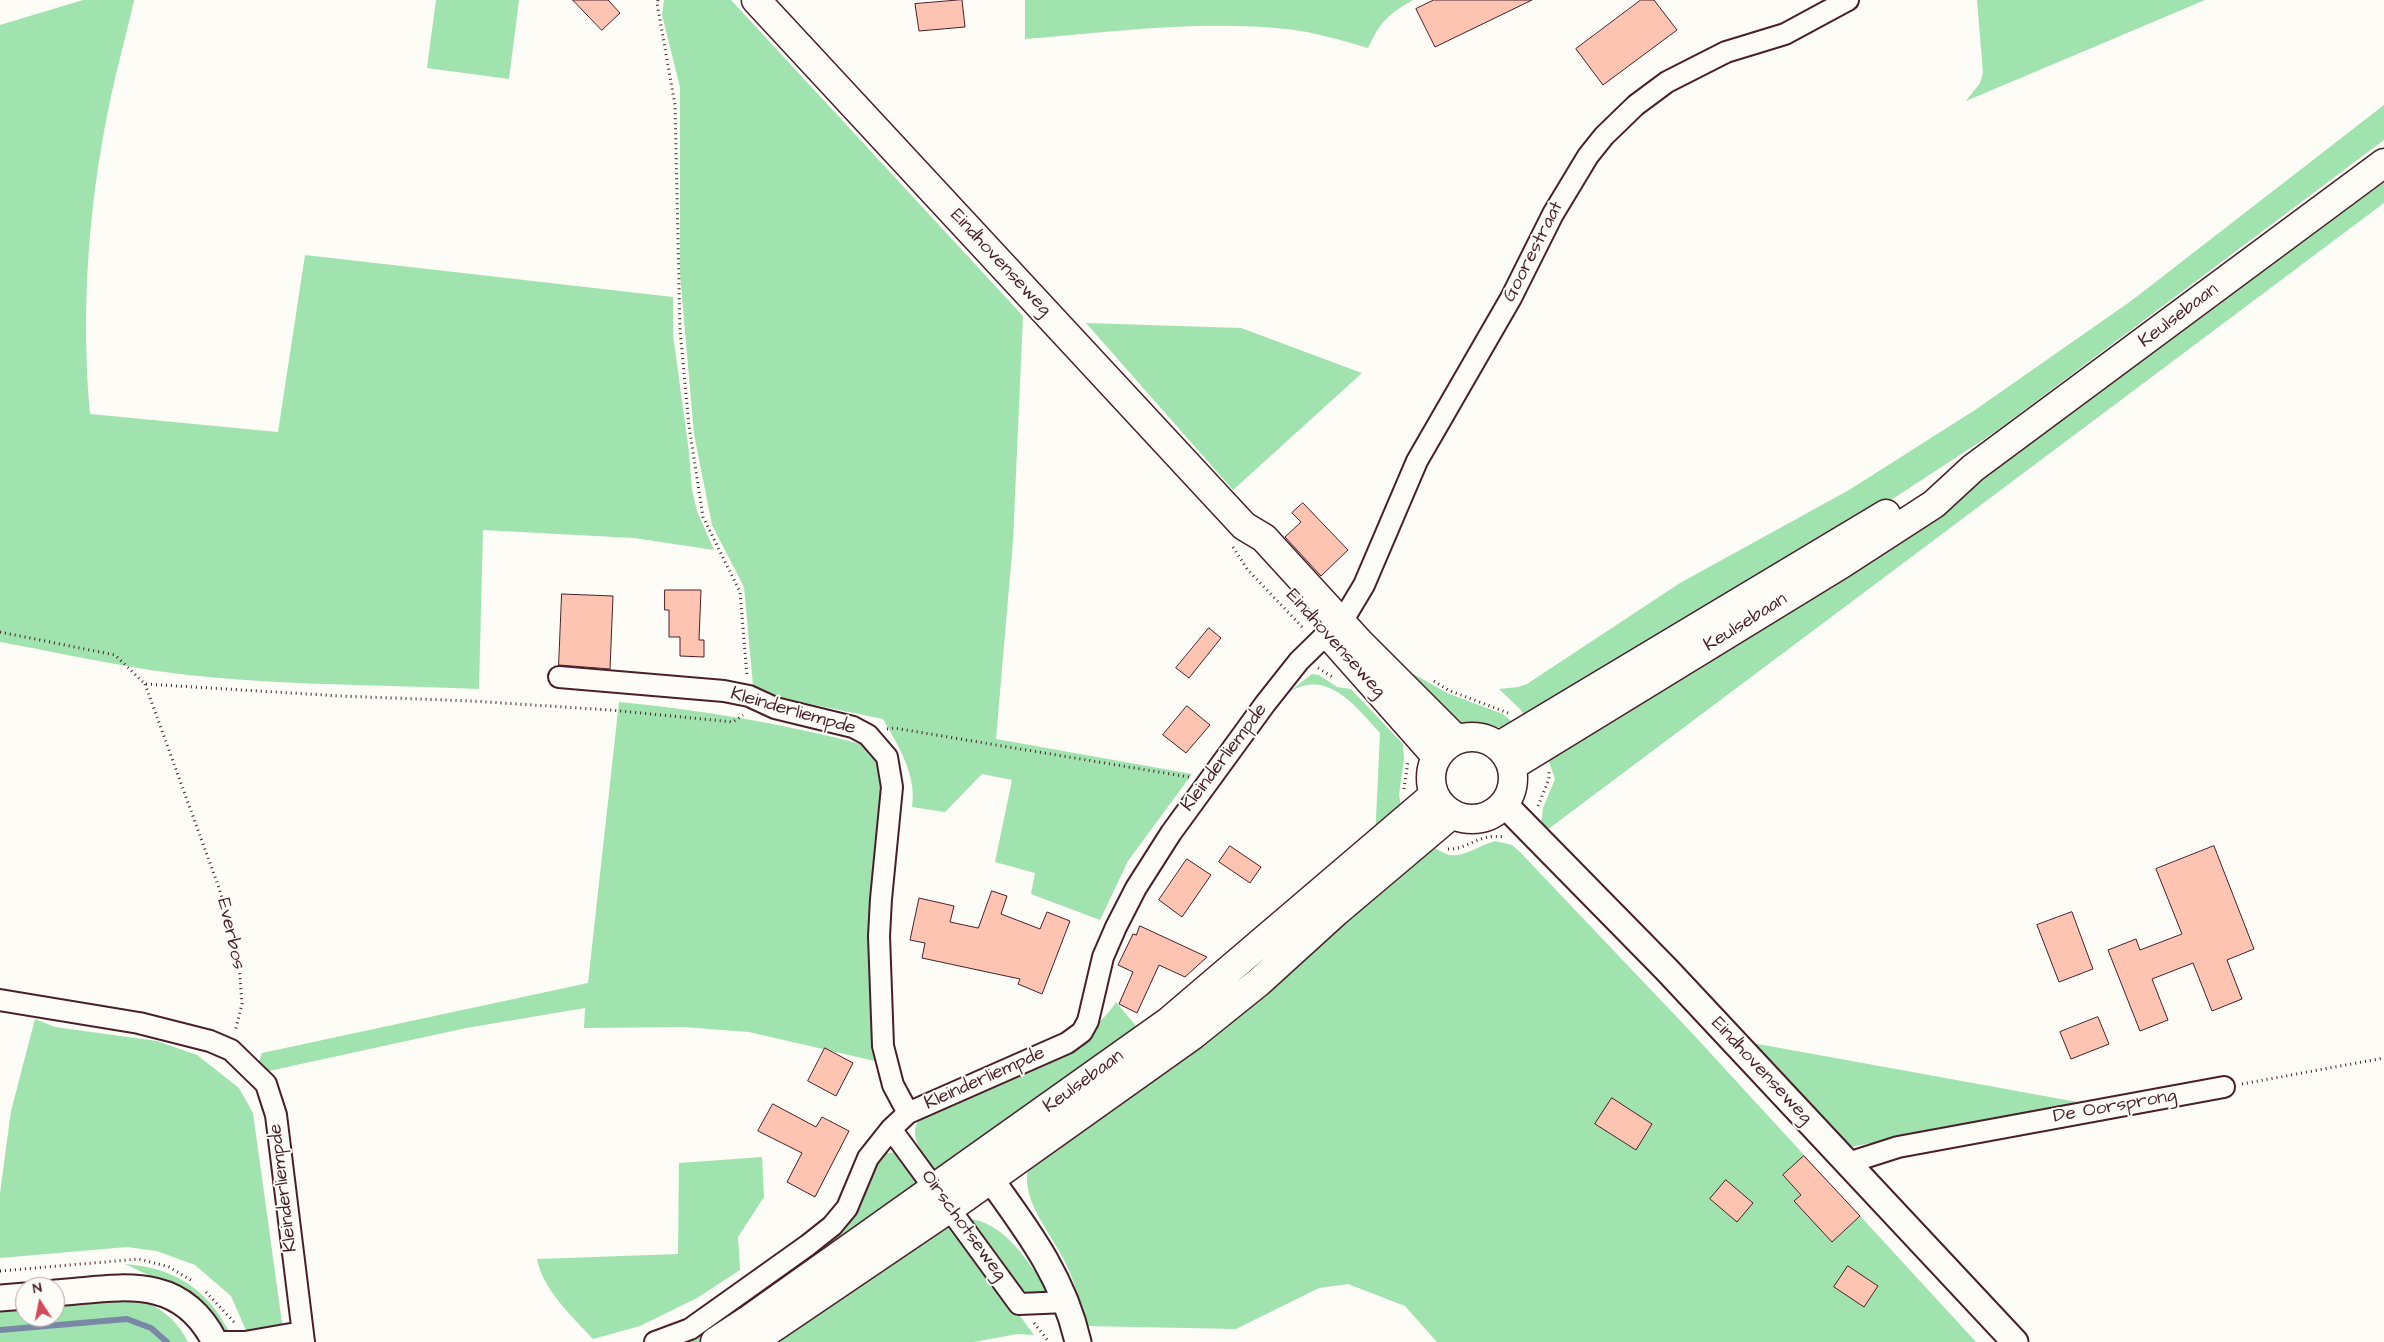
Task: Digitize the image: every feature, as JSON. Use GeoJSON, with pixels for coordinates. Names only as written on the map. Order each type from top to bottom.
{"type":"FeatureCollection","features":[{"type":"Feature","properties":{"kind":"main road","name":"Eindhovenseweg"},"geometry":{"type":"LineString","coordinates":[[756,0],[1244,526],[1253,551],[1333,627],[1446,748]]}},
{"type":"Feature","properties":{"kind":"main road","name":"Keulsebaan"},"geometry":{"type":"LineString","coordinates":[[1505,756],[1538,750],[1843,563],[1934,504],[1973,468],[2384,163]]}},
{"type":"Feature","properties":{"kind":"main road","name":"Keulsebaan"},"geometry":{"type":"LineString","coordinates":[[1505,756],[1926,490],[1973,468]]}},
{"type":"Feature","properties":{"kind":"main road"},"geometry":{"type":"LineString","coordinates":[[1478,736],[1505,756],[1513,784],[1504,804],[1493,813],[1476,819],[1464,819],[1452,814],[1442,806],[1434,795],[1430,781],[1431,768],[1446,748],[1478,736]]}},
{"type":"Feature","properties":{"kind":"main road","name":"Keulsebaan"},"geometry":{"type":"LineString","coordinates":[[1420,824],[1434,795]]}},
{"type":"Feature","properties":{"kind":"main road","name":"Keulsebaan"},"geometry":{"type":"LineString","coordinates":[[752,1342],[983,1169],[1420,824],[1452,814]]}},
{"type":"Feature","properties":{"kind":"main road","name":"Keulsebaan"},"geometry":{"type":"LineString","coordinates":[[715,1342],[943,1198]]}},
{"type":"Feature","properties":{"kind":"street","name":"Goorestraat"},"geometry":{"type":"LineString","coordinates":[[1333,627],[1346,615],[1364,585],[1417,460],[1512,298],[1553,214],[1588,156],[1636,105],[1667,82],[1726,52],[1786,34],[1848,0]]}},
{"type":"Feature","properties":{"kind":"street","name":"Kleinderliempde"},"geometry":{"type":"LineString","coordinates":[[559,677],[724,691],[853,727],[868,735],[887,756],[892,787],[880,900],[879,936],[883,1046],[893,1085],[908,1113],[1066,1043],[1082,1032],[1088,1022],[1103,957],[1116,927],[1136,888],[1170,832],[1299,661],[1333,627]]}},
{"type":"Feature","properties":{"kind":"street","name":"Eindhovenseweg"},"geometry":{"type":"LineString","coordinates":[[1504,804],[1522,837],[1667,970],[2015,1342]]}},
{"type":"Feature","properties":{"kind":"street"},"geometry":{"type":"LineString","coordinates":[[0,1000],[139,1024],[210,1041],[231,1050]]}},
{"type":"Feature","properties":{"kind":"street","name":"Kleinderliempde"},"geometry":{"type":"LineString","coordinates":[[231,1050],[266,1084],[276,1115],[303,1337]]}},
{"type":"Feature","properties":{"kind":"street","name":"De Oorsprong"},"geometry":{"type":"LineString","coordinates":[[1848,1163],[1898,1147],[2224,1087]]}},
{"type":"Feature","properties":{"kind":"street"},"geometry":{"type":"LineString","coordinates":[[655,1342],[690,1329],[832,1226],[847,1208],[868,1158],[891,1129],[908,1113]]}},
{"type":"Feature","properties":{"kind":"street","name":"Oirschotseweg"},"geometry":{"type":"LineString","coordinates":[[891,1129],[1019,1304],[1067,1302]]}},
{"type":"Feature","properties":{"kind":"street"},"geometry":{"type":"LineString","coordinates":[[983,1169],[1044,1254],[1067,1302],[1078,1342]]}},
{"type":"Feature","properties":{"kind":"street"},"geometry":{"type":"LineString","coordinates":[[65,1292],[107,1289],[150,1290],[169,1294],[184,1303],[198,1316],[215,1342],[244,1342],[303,1337]]}},
{"type":"Feature","properties":{"kind":"street"},"geometry":{"type":"LineString","coordinates":[[150,1290],[179,1314],[190,1326],[199,1342]]}},
{"type":"Feature","properties":{"kind":"street"},"geometry":{"type":"LineString","coordinates":[[0,1298],[15,1297]]}},
{"type":"Feature","properties":{"kind":"path"},"geometry":{"type":"LineString","coordinates":[[0,632],[115,655],[145,684],[561,707],[733,722],[754,700],[740,592],[704,517],[689,426],[680,330],[675,104],[658,0]]}},
{"type":"Feature","properties":{"kind":"path","name":"Everbos"},"geometry":{"type":"LineString","coordinates":[[145,684],[218,888],[238,951],[242,1004],[231,1050]]}},
{"type":"Feature","properties":{"kind":"path"},"geometry":{"type":"LineString","coordinates":[[868,735],[894,728],[1208,780]]}},
{"type":"Feature","properties":{"kind":"path"},"geometry":{"type":"LineString","coordinates":[[1408,758],[1403,795],[1404,804],[1420,824],[1444,848],[1451,849],[1482,837],[1494,835],[1508,838],[1522,837],[1538,824],[1536,816],[1538,806],[1550,779],[1549,769],[1538,750]]}},
{"type":"Feature","properties":{"kind":"path"},"geometry":{"type":"LineString","coordinates":[[2224,1087],[2384,1058]]}},
{"type":"Feature","properties":{"kind":"green space"},"geometry":{"type":"Polygon","coordinates":[[[83,0],[134,0],[108,111],[95,186],[86,300],[87,376],[90,414],[278,432],[305,255],[673,297],[673,335],[689,452],[692,490],[697,511],[714,550],[634,538],[483,530],[479,689],[314,684],[191,675],[131,667],[0,642],[0,25],[83,0]]]}},
{"type":"Feature","properties":{"kind":"green space"},"geometry":{"type":"Polygon","coordinates":[[[436,0],[519,0],[509,79],[427,68],[436,0]]]}},
{"type":"Feature","properties":{"kind":"green space"},"geometry":{"type":"Polygon","coordinates":[[[664,0],[731,0],[1023,316],[1013,541],[996,739],[1192,774],[1128,861],[1100,920],[1031,894],[1035,873],[995,862],[1012,780],[982,774],[945,812],[912,807],[912,783],[909,772],[900,750],[883,719],[757,693],[753,685],[744,587],[712,525],[694,434],[680,274],[680,87],[662,15],[664,0]]]}},
{"type":"Feature","properties":{"kind":"green space"},"geometry":{"type":"Polygon","coordinates":[[[1025,0],[1413,0],[1397,10],[1381,25],[1368,48],[1307,32],[1286,29],[1221,26],[1123,30],[1025,39],[1025,0]]]}},
{"type":"Feature","properties":{"kind":"green space"},"geometry":{"type":"Polygon","coordinates":[[[1977,0],[2205,0],[1966,101],[1980,83],[1983,73],[1977,0]]]}},
{"type":"Feature","properties":{"kind":"green space"},"geometry":{"type":"Polygon","coordinates":[[[2384,105],[2384,140],[1995,432],[1790,566],[1529,721],[1520,709],[1499,689],[1527,684],[1680,583],[1849,490],[1975,410],[2131,301],[2384,105]]]}},
{"type":"Feature","properties":{"kind":"green space"},"geometry":{"type":"Polygon","coordinates":[[[2384,177],[2384,203],[1547,830],[1541,825],[1543,808],[1555,779],[1547,756],[2384,177]]]}},
{"type":"Feature","properties":{"kind":"green space"},"geometry":{"type":"Polygon","coordinates":[[[1086,323],[1241,328],[1362,373],[1233,490],[1086,323]]]}},
{"type":"Feature","properties":{"kind":"green space"},"geometry":{"type":"Polygon","coordinates":[[[1394,663],[1447,693],[1503,714],[1517,726],[1459,726],[1450,728],[1394,663]]]}},
{"type":"Feature","properties":{"kind":"green space"},"geometry":{"type":"Polygon","coordinates":[[[1312,674],[1319,675],[1337,687],[1351,689],[1403,744],[1404,759],[1399,795],[1401,806],[1375,840],[1380,733],[1348,700],[1329,688],[1307,685],[1289,692],[1312,674]]]}},
{"type":"Feature","properties":{"kind":"green space"},"geometry":{"type":"Polygon","coordinates":[[[619,702],[682,709],[744,719],[868,746],[881,769],[887,800],[879,1062],[749,1032],[684,1027],[584,1028],[585,1008],[466,1028],[264,1072],[259,1062],[262,1053],[588,983],[619,702]]]}},
{"type":"Feature","properties":{"kind":"green space"},"geometry":{"type":"Polygon","coordinates":[[[1495,841],[1512,845],[1519,851],[1691,1032],[1976,1342],[1437,1342],[1405,1306],[1348,1284],[1319,1288],[1236,1329],[1085,1326],[1070,1273],[1032,1204],[1028,1191],[1029,1163],[1429,843],[1438,850],[1454,855],[1468,852],[1495,841]]]}},
{"type":"Feature","properties":{"kind":"green space"},"geometry":{"type":"Polygon","coordinates":[[[1116,1002],[1141,1032],[939,1176],[919,1148],[916,1140],[916,1125],[921,1117],[1028,1068],[1056,1053],[1102,1019],[1116,1002]]]}},
{"type":"Feature","properties":{"kind":"green space"},"geometry":{"type":"Polygon","coordinates":[[[35,1019],[55,1027],[157,1041],[197,1055],[239,1088],[253,1113],[283,1330],[248,1335],[231,1296],[195,1265],[157,1251],[127,1247],[0,1258],[0,1193],[11,1111],[35,1019]]]}},
{"type":"Feature","properties":{"kind":"green space"},"geometry":{"type":"Polygon","coordinates":[[[1747,1042],[2083,1103],[1845,1148],[1747,1042]]]}},
{"type":"Feature","properties":{"kind":"green space"},"geometry":{"type":"Polygon","coordinates":[[[898,1152],[928,1184],[704,1342],[675,1342],[825,1243],[881,1156],[887,1153],[898,1152]]]}},
{"type":"Feature","properties":{"kind":"green space"},"geometry":{"type":"Polygon","coordinates":[[[762,1157],[764,1197],[738,1237],[740,1270],[697,1298],[640,1326],[593,1339],[559,1302],[545,1281],[537,1259],[678,1254],[679,1163],[762,1157]]]}},
{"type":"Feature","properties":{"kind":"green space"},"geometry":{"type":"Polygon","coordinates":[[[966,1219],[979,1221],[991,1226],[1014,1245],[1025,1257],[1048,1294],[1027,1293],[1015,1285],[966,1219]]]}},
{"type":"Feature","properties":{"kind":"green space"},"geometry":{"type":"Polygon","coordinates":[[[952,1223],[1034,1335],[1017,1334],[974,1342],[777,1342],[952,1223]]]}},
{"type":"Feature","properties":{"kind":"green space"},"geometry":{"type":"Polygon","coordinates":[[[125,1264],[159,1270],[188,1284],[201,1293],[212,1305],[231,1335],[222,1333],[171,1286],[125,1264]]]}},
{"type":"Feature","properties":{"kind":"green space"},"geometry":{"type":"Polygon","coordinates":[[[137,1299],[154,1306],[167,1315],[179,1327],[188,1342],[0,1342],[0,1307],[15,1306],[15,1327],[65,1327],[65,1302],[137,1299]]]}},
{"type":"Feature","properties":{"kind":"building"},"geometry":{"type":"Polygon","coordinates":[[[573,0],[608,0],[620,13],[602,30],[573,0]]]}},
{"type":"Feature","properties":{"kind":"building"},"geometry":{"type":"Polygon","coordinates":[[[962,0],[965,27],[919,31],[915,4],[962,0]]]}},
{"type":"Feature","properties":{"kind":"building"},"geometry":{"type":"Polygon","coordinates":[[[1434,0],[1532,0],[1435,47],[1416,9],[1434,0]]]}},
{"type":"Feature","properties":{"kind":"building"},"geometry":{"type":"Polygon","coordinates":[[[1641,0],[1654,0],[1677,30],[1603,85],[1576,49],[1641,0]]]}},
{"type":"Feature","properties":{"kind":"building"},"geometry":{"type":"Polygon","coordinates":[[[1303,503],[1348,550],[1321,576],[1285,537],[1301,522],[1292,513],[1303,503]]]}},
{"type":"Feature","properties":{"kind":"building"},"geometry":{"type":"Polygon","coordinates":[[[665,590],[701,590],[699,640],[704,640],[704,657],[680,656],[680,637],[669,637],[669,610],[665,610],[665,590]]]}},
{"type":"Feature","properties":{"kind":"building"},"geometry":{"type":"Polygon","coordinates":[[[562,594],[613,596],[610,669],[559,665],[562,594]]]}},
{"type":"Feature","properties":{"kind":"building"},"geometry":{"type":"Polygon","coordinates":[[[1209,628],[1221,638],[1189,678],[1176,668],[1209,628]]]}},
{"type":"Feature","properties":{"kind":"building"},"geometry":{"type":"Polygon","coordinates":[[[1187,706],[1210,725],[1186,753],[1163,735],[1187,706]]]}},
{"type":"Feature","properties":{"kind":"building"},"geometry":{"type":"Polygon","coordinates":[[[1230,846],[1261,867],[1250,883],[1219,862],[1230,846]]]}},
{"type":"Feature","properties":{"kind":"building"},"geometry":{"type":"Polygon","coordinates":[[[2214,846],[2254,949],[2227,960],[2242,999],[2212,1011],[2193,963],[2152,979],[2168,1020],[2140,1031],[2108,950],[2136,939],[2140,950],[2182,934],[2156,869],[2214,846]]]}},
{"type":"Feature","properties":{"kind":"building"},"geometry":{"type":"Polygon","coordinates":[[[1187,859],[1211,875],[1182,917],[1159,900],[1187,859]]]}},
{"type":"Feature","properties":{"kind":"building"},"geometry":{"type":"Polygon","coordinates":[[[992,891],[1007,896],[1001,914],[1040,929],[1047,912],[1070,921],[1042,994],[1018,984],[1020,979],[922,958],[925,943],[910,940],[919,898],[954,906],[950,922],[978,928],[992,891]]]}},
{"type":"Feature","properties":{"kind":"building"},"geometry":{"type":"Polygon","coordinates":[[[2072,912],[2093,969],[2059,982],[2037,925],[2072,912]]]}},
{"type":"Feature","properties":{"kind":"building"},"geometry":{"type":"Polygon","coordinates":[[[1140,926],[1207,957],[1185,977],[1159,965],[1137,1013],[1119,1004],[1133,972],[1118,965],[1133,934],[1136,935],[1140,926]]]}},
{"type":"Feature","properties":{"kind":"building"},"geometry":{"type":"Polygon","coordinates":[[[2098,1017],[2109,1044],[2071,1059],[2060,1032],[2098,1017]]]}},
{"type":"Feature","properties":{"kind":"building"},"geometry":{"type":"Polygon","coordinates":[[[825,1048],[853,1063],[836,1096],[808,1081],[825,1048]]]}},
{"type":"Feature","properties":{"kind":"building"},"geometry":{"type":"Polygon","coordinates":[[[1612,1098],[1652,1124],[1636,1150],[1595,1124],[1612,1098]]]}},
{"type":"Feature","properties":{"kind":"building"},"geometry":{"type":"Polygon","coordinates":[[[773,1104],[816,1127],[822,1117],[849,1131],[815,1197],[787,1182],[802,1153],[758,1131],[773,1104]]]}},
{"type":"Feature","properties":{"kind":"building"},"geometry":{"type":"Polygon","coordinates":[[[1804,1156],[1860,1216],[1832,1242],[1794,1201],[1801,1195],[1783,1175],[1804,1156]]]}},
{"type":"Feature","properties":{"kind":"building"},"geometry":{"type":"Polygon","coordinates":[[[1726,1180],[1753,1203],[1737,1222],[1710,1199],[1726,1180]]]}},
{"type":"Feature","properties":{"kind":"building"},"geometry":{"type":"Polygon","coordinates":[[[1848,1266],[1878,1286],[1864,1307],[1834,1287],[1848,1266]]]}},
{"type":"Feature","properties":{"kind":"waterway"},"geometry":{"type":"LineString","coordinates":[[0,1330],[127,1319],[151,1328],[167,1342]]}}]}
